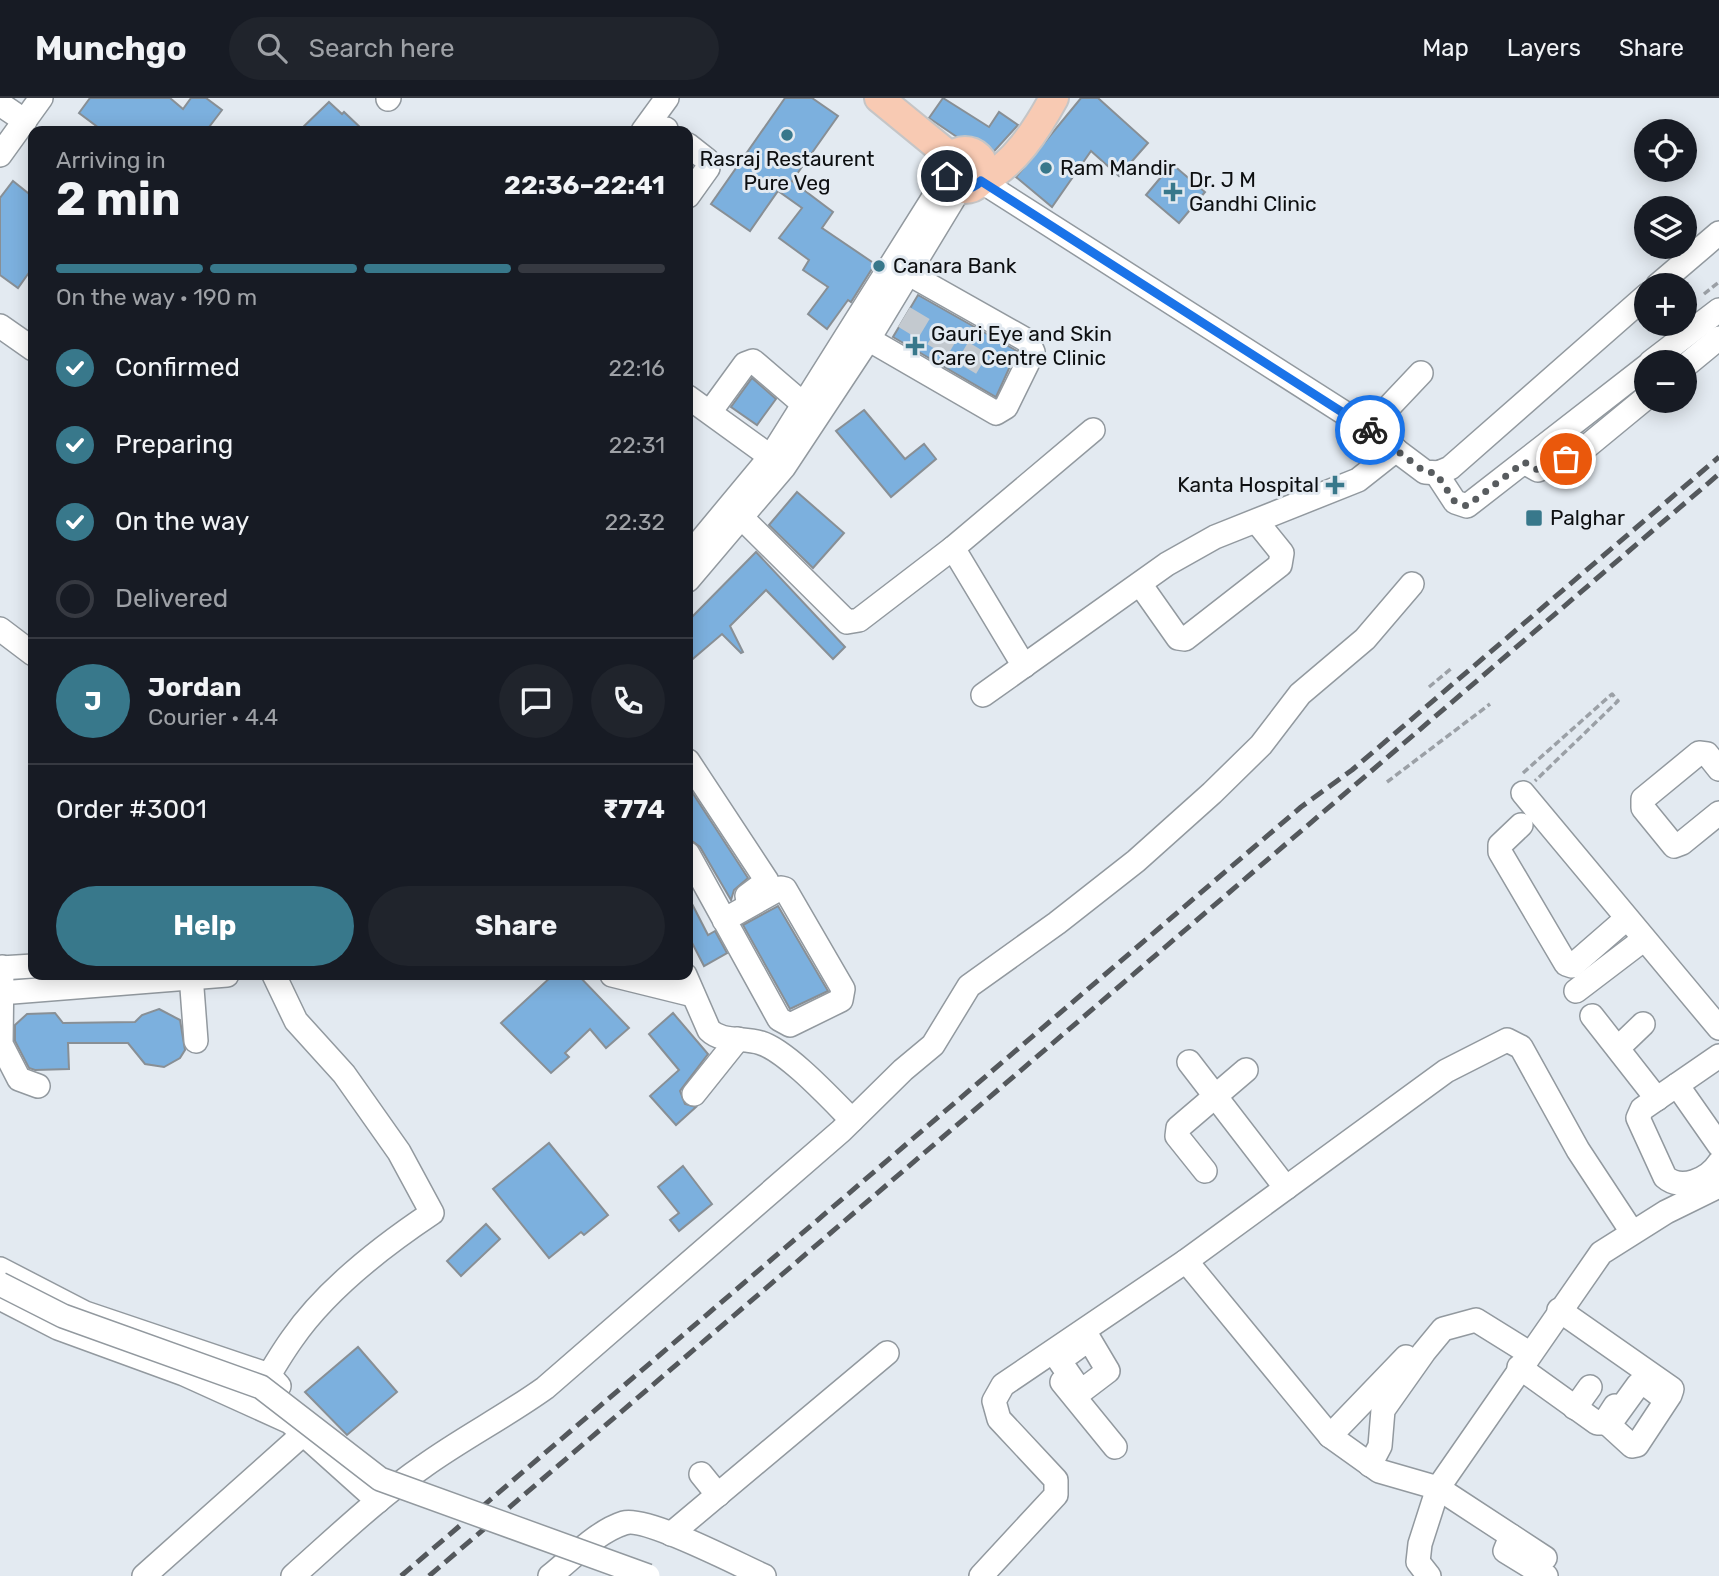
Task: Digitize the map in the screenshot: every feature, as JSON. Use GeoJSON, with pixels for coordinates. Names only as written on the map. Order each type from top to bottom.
{"type":"FeatureCollection","features":[{"type":"Feature","properties":{"kind":"main road"},"geometry":{"type":"LineString","coordinates":[[879,98],[960,176],[997,173],[1041,121],[1054,98]]}},
{"type":"Feature","properties":{"kind":"street"},"geometry":{"type":"LineString","coordinates":[[0,155],[41,98]]}},
{"type":"Feature","properties":{"kind":"street"},"geometry":{"type":"LineString","coordinates":[[660,126],[667,98]]}},
{"type":"Feature","properties":{"kind":"street"},"geometry":{"type":"LineString","coordinates":[[0,104],[25,121]]}},
{"type":"Feature","properties":{"kind":"street"},"geometry":{"type":"LineString","coordinates":[[693,149],[706,160],[708,168],[693,189]]}},
{"type":"Feature","properties":{"kind":"street"},"geometry":{"type":"LineString","coordinates":[[693,573],[778,461],[860,335],[888,307],[900,270],[960,176],[1368,429],[1425,472],[1436,473],[1450,468],[1634,306]]}},
{"type":"Feature","properties":{"kind":"street"},"geometry":{"type":"LineString","coordinates":[[1672,273],[1719,233]]}},
{"type":"Feature","properties":{"kind":"street"},"geometry":{"type":"LineString","coordinates":[[860,335],[996,414],[1006,407],[1033,352],[1028,341],[900,270]]}},
{"type":"Feature","properties":{"kind":"street"},"geometry":{"type":"LineString","coordinates":[[1667,350],[1719,310]]}},
{"type":"Feature","properties":{"kind":"street"},"geometry":{"type":"LineString","coordinates":[[0,326],[28,346]]}},
{"type":"Feature","properties":{"kind":"street"},"geometry":{"type":"LineString","coordinates":[[1697,356],[1719,338]]}},
{"type":"Feature","properties":{"kind":"street"},"geometry":{"type":"LineString","coordinates":[[710,412],[745,364],[753,361],[811,410]]}},
{"type":"Feature","properties":{"kind":"street"},"geometry":{"type":"LineString","coordinates":[[1368,429],[1421,373]]}},
{"type":"Feature","properties":{"kind":"street"},"geometry":{"type":"LineString","coordinates":[[1436,473],[1455,502],[1467,506],[1634,376]]}},
{"type":"Feature","properties":{"kind":"street"},"geometry":{"type":"LineString","coordinates":[[693,400],[778,461]]}},
{"type":"Feature","properties":{"kind":"street"},"geometry":{"type":"LineString","coordinates":[[1524,462],[1538,470],[1579,453],[1634,408]]}},
{"type":"Feature","properties":{"kind":"street"},"geometry":{"type":"LineString","coordinates":[[736,513],[847,622],[859,620],[953,548],[1093,430]]}},
{"type":"Feature","properties":{"kind":"street"},"geometry":{"type":"LineString","coordinates":[[983,695],[1140,583],[1214,537],[1358,480],[1396,450]]}},
{"type":"Feature","properties":{"kind":"street"},"geometry":{"type":"LineString","coordinates":[[693,552],[736,513]]}},
{"type":"Feature","properties":{"kind":"street"},"geometry":{"type":"LineString","coordinates":[[1140,583],[1178,638],[1185,639],[1280,565],[1282,553],[1257,522]]}},
{"type":"Feature","properties":{"kind":"street"},"geometry":{"type":"LineString","coordinates":[[953,548],[1024,666]]}},
{"type":"Feature","properties":{"kind":"street"},"geometry":{"type":"LineString","coordinates":[[293,1576],[378,1501],[425,1465],[494,1424],[545,1388],[852,1120],[933,1045],[969,986],[1116,876],[1212,793],[1261,744],[1300,694],[1365,639],[1412,584]]}},
{"type":"Feature","properties":{"kind":"street"},"geometry":{"type":"LineString","coordinates":[[0,629],[28,650]]}},
{"type":"Feature","properties":{"kind":"street"},"geometry":{"type":"LineString","coordinates":[[1719,769],[1707,754],[1699,753],[1643,799],[1643,808],[1674,846],[1682,843],[1719,813]]}},
{"type":"Feature","properties":{"kind":"street"},"geometry":{"type":"LineString","coordinates":[[693,769],[767,881],[765,886],[722,915]]}},
{"type":"Feature","properties":{"kind":"street"},"geometry":{"type":"LineString","coordinates":[[1521,785],[1643,940],[1719,1028]]}},
{"type":"Feature","properties":{"kind":"street"},"geometry":{"type":"LineString","coordinates":[[1521,825],[1500,845],[1500,852],[1566,964],[1572,966],[1626,919]]}},
{"type":"Feature","properties":{"kind":"street"},"geometry":{"type":"LineString","coordinates":[[696,887],[722,915],[779,1019],[790,1025],[841,1000],[843,989],[785,889],[781,888],[722,915]]}},
{"type":"Feature","properties":{"kind":"street"},"geometry":{"type":"LineString","coordinates":[[1576,991],[1643,940]]}},
{"type":"Feature","properties":{"kind":"street"},"geometry":{"type":"LineString","coordinates":[[28,966],[1,967],[1,1044],[19,1079],[38,1086]]}},
{"type":"Feature","properties":{"kind":"street"},"geometry":{"type":"LineString","coordinates":[[0,993],[155,980]]}},
{"type":"Feature","properties":{"kind":"street"},"geometry":{"type":"LineString","coordinates":[[191,980],[195,1041]]}},
{"type":"Feature","properties":{"kind":"street"},"geometry":{"type":"LineString","coordinates":[[252,1404],[293,1337],[344,1283],[389,1241],[432,1213],[399,1152],[344,1074],[296,1021],[276,980]]}},
{"type":"Feature","properties":{"kind":"street"},"geometry":{"type":"LineString","coordinates":[[650,980],[689,985],[715,1035],[762,1043],[808,1076],[852,1120]]}},
{"type":"Feature","properties":{"kind":"street"},"geometry":{"type":"LineString","coordinates":[[1592,1016],[1657,1099]]}},
{"type":"Feature","properties":{"kind":"street"},"geometry":{"type":"LineString","coordinates":[[1618,1048],[1643,1024]]}},
{"type":"Feature","properties":{"kind":"street"},"geometry":{"type":"LineString","coordinates":[[694,1094],[738,1039]]}},
{"type":"Feature","properties":{"kind":"street"},"geometry":{"type":"LineString","coordinates":[[981,1576],[1056,1495],[1056,1480],[999,1419],[994,1401],[1003,1385],[1051,1362],[1446,1071],[1507,1040],[1521,1046],[1578,1150],[1632,1232]]}},
{"type":"Feature","properties":{"kind":"street"},"geometry":{"type":"LineString","coordinates":[[1719,1056],[1643,1109],[1638,1118],[1665,1177],[1681,1185],[1715,1170],[1719,1163]]}},
{"type":"Feature","properties":{"kind":"street"},"geometry":{"type":"LineString","coordinates":[[1189,1062],[1286,1188]]}},
{"type":"Feature","properties":{"kind":"street"},"geometry":{"type":"LineString","coordinates":[[1205,1171],[1177,1136],[1178,1128],[1246,1070]]}},
{"type":"Feature","properties":{"kind":"street"},"geometry":{"type":"LineString","coordinates":[[1676,1085],[1719,1145]]}},
{"type":"Feature","properties":{"kind":"street"},"geometry":{"type":"LineString","coordinates":[[1429,1576],[1418,1562],[1420,1544],[1438,1488],[1601,1252],[1632,1232],[1719,1186]]}},
{"type":"Feature","properties":{"kind":"street"},"geometry":{"type":"LineString","coordinates":[[1186,1261],[1330,1436],[1379,1471],[1438,1488],[1511,1536],[1545,1567]]}},
{"type":"Feature","properties":{"kind":"street"},"geometry":{"type":"LineString","coordinates":[[0,1269],[85,1313],[269,1375],[280,1388],[296,1429]]}},
{"type":"Feature","properties":{"kind":"street"},"geometry":{"type":"LineString","coordinates":[[0,1284],[62,1316],[191,1359],[261,1387],[380,1479],[648,1576]]}},
{"type":"Feature","properties":{"kind":"street"},"geometry":{"type":"LineString","coordinates":[[0,1298],[58,1328],[252,1404],[296,1429],[378,1501]]}},
{"type":"Feature","properties":{"kind":"street"},"geometry":{"type":"LineString","coordinates":[[1559,1310],[1670,1385],[1672,1389],[1666,1400]]}},
{"type":"Feature","properties":{"kind":"street"},"geometry":{"type":"LineString","coordinates":[[1370,1465],[1380,1447],[1383,1410],[1443,1329],[1476,1320],[1575,1408],[1597,1423],[1604,1423],[1642,1367]]}},
{"type":"Feature","properties":{"kind":"street"},"geometry":{"type":"LineString","coordinates":[[1330,1436],[1438,1325]]}},
{"type":"Feature","properties":{"kind":"street"},"geometry":{"type":"LineString","coordinates":[[127,1353],[135,1330]]}},
{"type":"Feature","properties":{"kind":"street"},"geometry":{"type":"LineString","coordinates":[[1051,1362],[1083,1390],[1108,1371],[1086,1335]]}},
{"type":"Feature","properties":{"kind":"street"},"geometry":{"type":"LineString","coordinates":[[671,1534],[887,1353]]}},
{"type":"Feature","properties":{"kind":"street"},"geometry":{"type":"LineString","coordinates":[[1051,1362],[1115,1447]]}},
{"type":"Feature","properties":{"kind":"street"},"geometry":{"type":"LineString","coordinates":[[1575,1408],[1590,1387]]}},
{"type":"Feature","properties":{"kind":"street"},"geometry":{"type":"LineString","coordinates":[[144,1576],[296,1429]]}},
{"type":"Feature","properties":{"kind":"street"},"geometry":{"type":"LineString","coordinates":[[701,1474],[718,1495]]}},
{"type":"Feature","properties":{"kind":"street"},"geometry":{"type":"LineString","coordinates":[[550,1576],[606,1531],[627,1521],[653,1526],[764,1576]]}},
{"type":"Feature","properties":{"kind":"path"},"geometry":{"type":"LineString","coordinates":[[1429,687],[1453,667]]}},
{"type":"Feature","properties":{"kind":"path"},"geometry":{"type":"LineString","coordinates":[[1612,694],[1618,701],[1521,785],[1612,694]]}},
{"type":"Feature","properties":{"kind":"path"},"geometry":{"type":"LineString","coordinates":[[1387,782],[1490,704]]}},
{"type":"Feature","properties":{"kind":"building"},"geometry":{"type":"Polygon","coordinates":[[[90,98],[170,98],[183,109],[191,98],[206,98],[222,110],[210,126],[96,126],[79,113],[90,98]]]}},
{"type":"Feature","properties":{"kind":"building"},"geometry":{"type":"Polygon","coordinates":[[[785,98],[812,98],[838,116],[792,181],[833,212],[822,228],[875,264],[851,302],[848,300],[827,329],[808,314],[828,287],[803,270],[809,260],[779,238],[802,208],[778,191],[750,231],[711,204],[785,98]]]}},
{"type":"Feature","properties":{"kind":"building"},"geometry":{"type":"Polygon","coordinates":[[[943,98],[989,127],[999,112],[1018,125],[988,158],[929,118],[943,98]]]}},
{"type":"Feature","properties":{"kind":"building"},"geometry":{"type":"Polygon","coordinates":[[[1081,98],[1098,98],[1148,143],[1119,176],[1091,151],[1052,207],[1016,177],[1081,98]]]}},
{"type":"Feature","properties":{"kind":"building"},"geometry":{"type":"Polygon","coordinates":[[[329,102],[359,126],[304,126],[329,102]]]}},
{"type":"Feature","properties":{"kind":"building"},"geometry":{"type":"Polygon","coordinates":[[[1172,164],[1205,192],[1179,223],[1146,195],[1172,164]]]}},
{"type":"Feature","properties":{"kind":"building"},"geometry":{"type":"Polygon","coordinates":[[[13,181],[28,193],[28,274],[18,288],[0,275],[0,198],[13,181]]]}},
{"type":"Feature","properties":{"kind":"building"},"geometry":{"type":"Polygon","coordinates":[[[918,295],[1017,351],[996,397],[893,337],[918,295]]]}},
{"type":"Feature","properties":{"kind":"building"},"geometry":{"type":"Polygon","coordinates":[[[752,378],[776,399],[757,425],[731,407],[752,378]]]}},
{"type":"Feature","properties":{"kind":"building"},"geometry":{"type":"Polygon","coordinates":[[[864,410],[905,459],[924,444],[936,459],[891,497],[836,431],[864,410]]]}},
{"type":"Feature","properties":{"kind":"building"},"geometry":{"type":"Polygon","coordinates":[[[797,492],[844,533],[813,568],[769,525],[797,492]]]}},
{"type":"Feature","properties":{"kind":"building"},"geometry":{"type":"Polygon","coordinates":[[[756,552],[845,647],[833,659],[766,590],[730,626],[743,652],[722,634],[693,659],[693,616],[756,552]]]}},
{"type":"Feature","properties":{"kind":"building"},"geometry":{"type":"Polygon","coordinates":[[[693,794],[748,878],[734,890],[731,900],[700,847],[693,842],[693,794]]]}},
{"type":"Feature","properties":{"kind":"building"},"geometry":{"type":"Polygon","coordinates":[[[693,906],[708,935],[715,931],[727,953],[704,966],[693,945],[693,906]]]}},
{"type":"Feature","properties":{"kind":"building"},"geometry":{"type":"Polygon","coordinates":[[[778,906],[828,991],[790,1009],[743,925],[778,906]]]}},
{"type":"Feature","properties":{"kind":"building"},"geometry":{"type":"Polygon","coordinates":[[[548,980],[583,980],[629,1028],[606,1048],[590,1029],[565,1053],[569,1057],[551,1073],[501,1023],[548,980]]]}},
{"type":"Feature","properties":{"kind":"building"},"geometry":{"type":"Polygon","coordinates":[[[159,1009],[180,1020],[185,1050],[180,1058],[164,1067],[145,1064],[128,1043],[68,1043],[69,1069],[35,1070],[29,1068],[15,1041],[15,1025],[27,1014],[55,1013],[63,1023],[135,1022],[142,1015],[159,1009]]]}},
{"type":"Feature","properties":{"kind":"building"},"geometry":{"type":"Polygon","coordinates":[[[673,1013],[708,1054],[680,1091],[685,1104],[696,1107],[676,1125],[650,1096],[679,1070],[649,1034],[673,1013]]]}},
{"type":"Feature","properties":{"kind":"building"},"geometry":{"type":"Polygon","coordinates":[[[549,1143],[608,1215],[584,1235],[581,1232],[549,1258],[493,1189],[549,1143]]]}},
{"type":"Feature","properties":{"kind":"building"},"geometry":{"type":"Polygon","coordinates":[[[683,1166],[712,1204],[679,1231],[670,1220],[679,1213],[658,1187],[683,1166]]]}},
{"type":"Feature","properties":{"kind":"building"},"geometry":{"type":"Polygon","coordinates":[[[486,1224],[500,1239],[461,1276],[447,1261],[486,1224]]]}},
{"type":"Feature","properties":{"kind":"building"},"geometry":{"type":"Polygon","coordinates":[[[358,1347],[397,1392],[347,1435],[305,1392],[358,1347]]]}},
{"type":"Feature","properties":{"kind":"tunnel"},"geometry":{"type":"LineString","coordinates":[[904,317],[989,368]]}},
{"type":"Feature","properties":{"kind":"railway"},"geometry":{"type":"LineString","coordinates":[[401,1576],[1301,807],[1352,770],[1719,457]]}},
{"type":"Feature","properties":{"kind":"railway"},"geometry":{"type":"LineString","coordinates":[[429,1576],[1719,474]]}},
{"type":"Feature","properties":{"kind":"way so far"},"geometry":{"type":"LineString","coordinates":[[1370,430],[1425,472],[1436,473],[1455,502],[1467,506],[1524,462],[1538,470],[1566,459]]}},
{"type":"Feature","properties":{"kind":"place","name":"Rasraj Restaurent Pure Veg"},"geometry":{"type":"Point","coordinates":[787,135]}},
{"type":"Feature","properties":{"kind":"place","name":"Ram Mandir"},"geometry":{"type":"Point","coordinates":[1046,168]}},
{"type":"Feature","properties":{"kind":"place","name":"Dr. J M Gandhi Clinic"},"geometry":{"type":"Point","coordinates":[1173,192]}},
{"type":"Feature","properties":{"kind":"place","name":"Canara Bank"},"geometry":{"type":"Point","coordinates":[879,266]}},
{"type":"Feature","properties":{"kind":"place","name":"Gauri Eye and Skin Care Centre Clinic"},"geometry":{"type":"Point","coordinates":[915,346]}},
{"type":"Feature","properties":{"kind":"place","name":"Kanta Hospital"},"geometry":{"type":"Point","coordinates":[1335,485]}},
{"type":"Feature","properties":{"kind":"place","name":"Palghar"},"geometry":{"type":"Point","coordinates":[1534,518]}},
{"type":"Feature","properties":{"kind":"route"},"geometry":{"type":"LineString","coordinates":[[947,176],[950,183],[960,188],[971,189],[981,181],[1370,430]]}}]}
